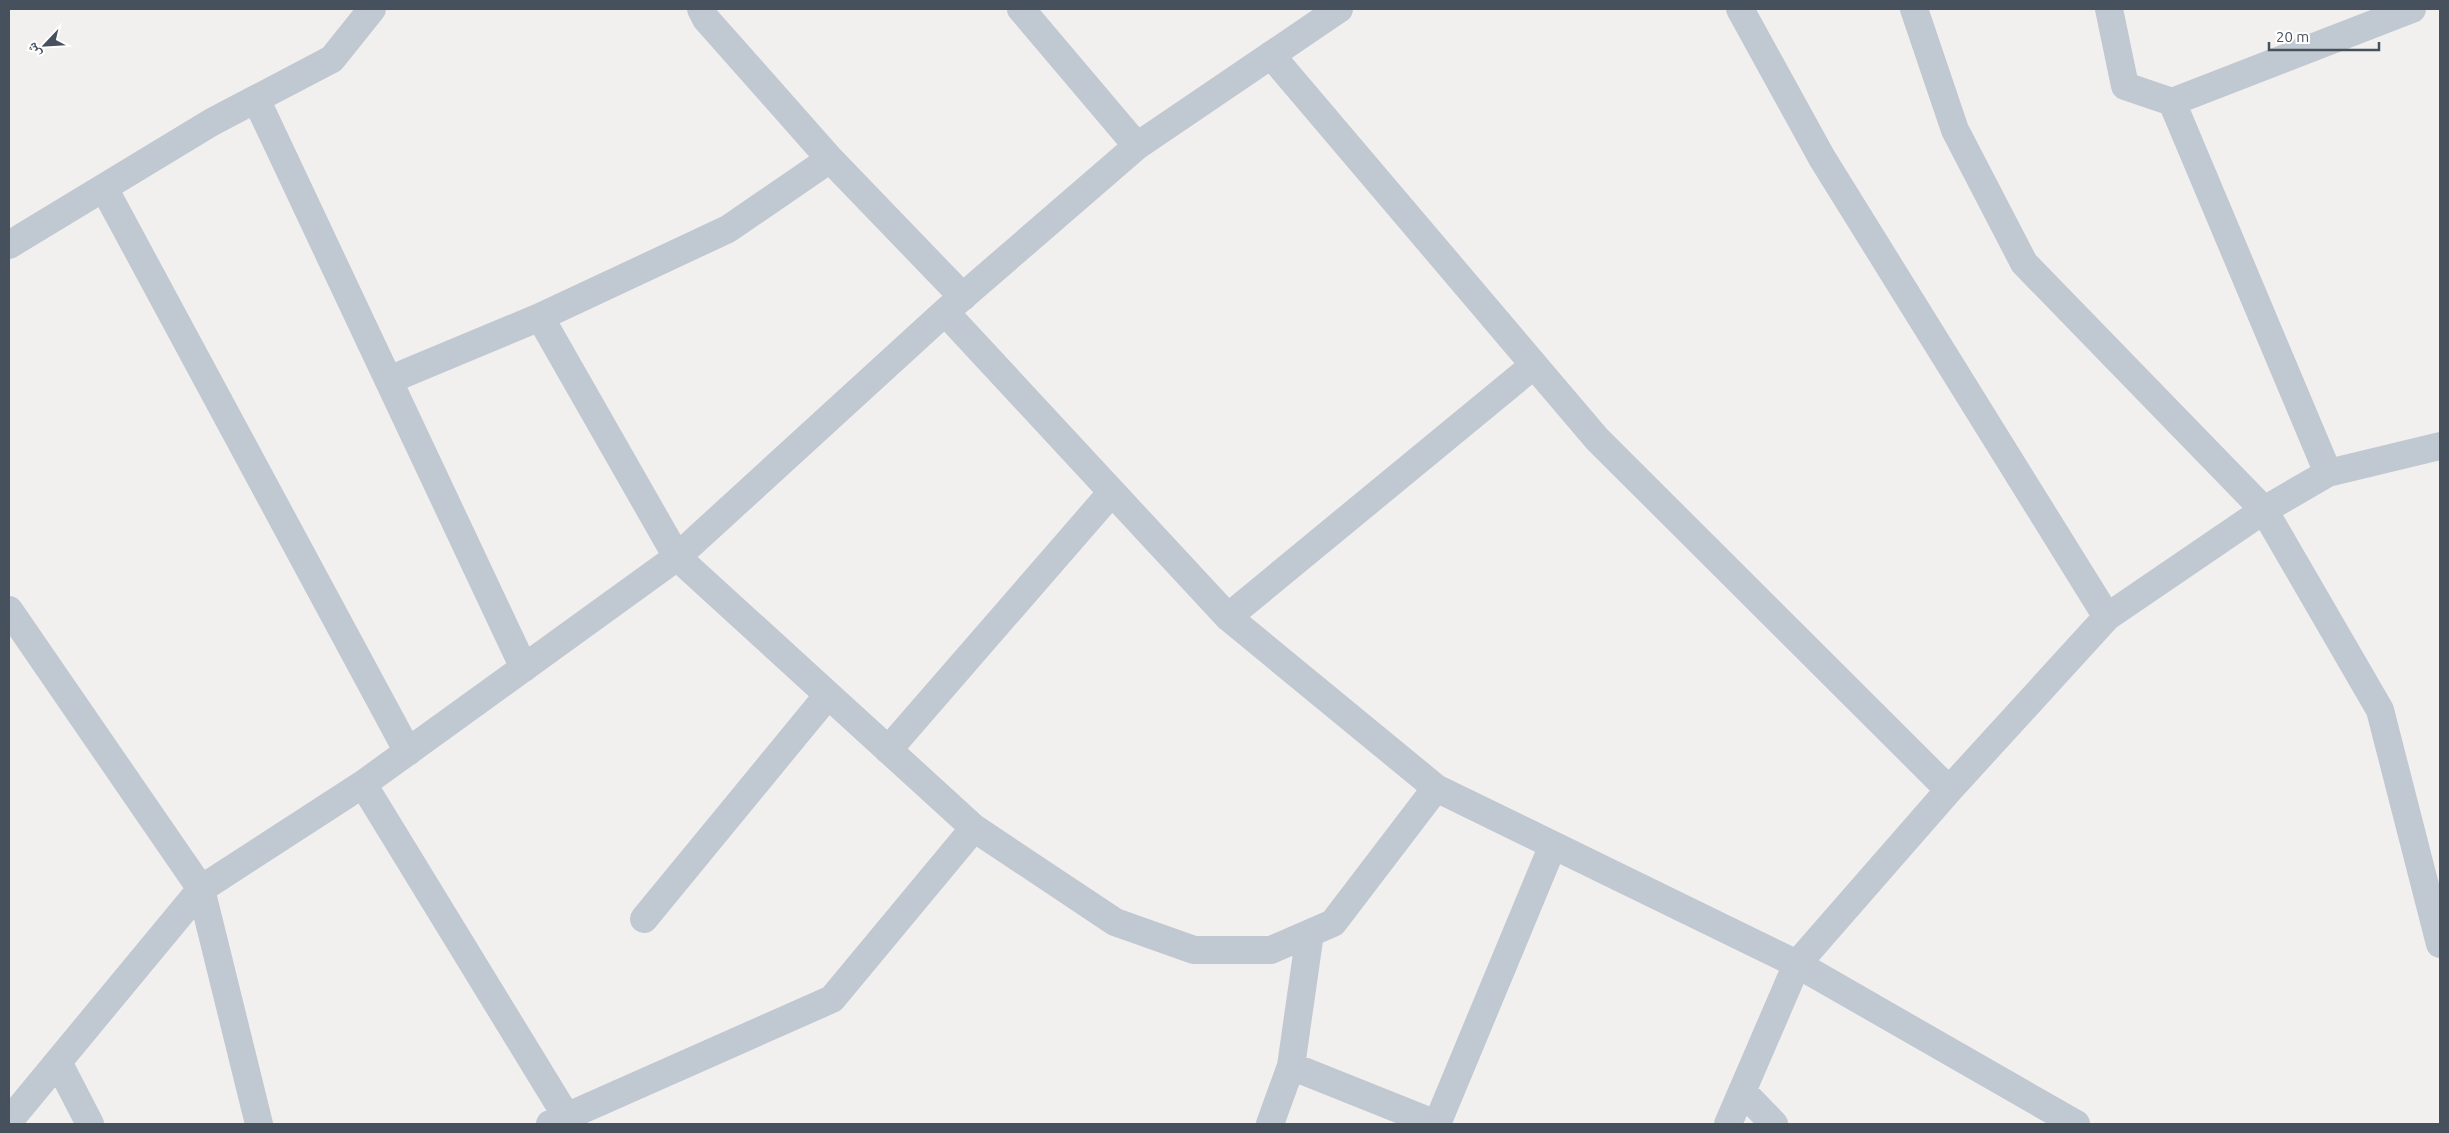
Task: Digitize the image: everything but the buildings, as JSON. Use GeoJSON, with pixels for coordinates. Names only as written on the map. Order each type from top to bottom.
{"type":"FeatureCollection","features":[{"type":"Feature","properties":{"kind":"street"},"geometry":{"type":"LineString","coordinates":[[9,245],[212,122],[332,59],[372,9]]}},
{"type":"Feature","properties":{"kind":"street"},"geometry":{"type":"LineString","coordinates":[[701,9],[706,19],[830,159],[1112,492],[1228,617],[1436,788],[1797,964],[2076,1124]]}},
{"type":"Feature","properties":{"kind":"street"},"geometry":{"type":"LineString","coordinates":[[1021,9],[1137,146]]}},
{"type":"Feature","properties":{"kind":"street"},"geometry":{"type":"LineString","coordinates":[[9,1121],[201,889],[363,784],[678,557],[954,304],[1137,146],[1339,9]]}},
{"type":"Feature","properties":{"kind":"street"},"geometry":{"type":"LineString","coordinates":[[1740,9],[1822,158],[2107,617]]}},
{"type":"Feature","properties":{"kind":"street"},"geometry":{"type":"LineString","coordinates":[[1914,9],[1955,130],[2024,263],[2264,510],[2380,710],[2440,944]]}},
{"type":"Feature","properties":{"kind":"street"},"geometry":{"type":"LineString","coordinates":[[2109,9],[2125,86],[2172,102],[2412,9]]}},
{"type":"Feature","properties":{"kind":"street"},"geometry":{"type":"LineString","coordinates":[[1271,55],[1597,439],[1949,790]]}},
{"type":"Feature","properties":{"kind":"street"},"geometry":{"type":"LineString","coordinates":[[256,99],[524,668]]}},
{"type":"Feature","properties":{"kind":"street"},"geometry":{"type":"LineString","coordinates":[[2172,102],[2328,473]]}},
{"type":"Feature","properties":{"kind":"street"},"geometry":{"type":"LineString","coordinates":[[389,380],[540,317],[728,229],[830,159]]}},
{"type":"Feature","properties":{"kind":"street"},"geometry":{"type":"LineString","coordinates":[[104,188],[408,752]]}},
{"type":"Feature","properties":{"kind":"street"},"geometry":{"type":"LineString","coordinates":[[540,317],[678,557],[974,828],[1115,922],[1194,950],[1271,950],[1332,923],[1436,788]]}},
{"type":"Feature","properties":{"kind":"street"},"geometry":{"type":"LineString","coordinates":[[1228,617],[1534,364]]}},
{"type":"Feature","properties":{"kind":"street"},"geometry":{"type":"LineString","coordinates":[[1728,1124],[1797,964],[1949,790],[2107,617],[2264,510],[2328,473],[2440,446]]}},
{"type":"Feature","properties":{"kind":"street"},"geometry":{"type":"LineString","coordinates":[[888,750],[1112,492]]}},
{"type":"Feature","properties":{"kind":"street"},"geometry":{"type":"LineString","coordinates":[[9,610],[201,889],[259,1124]]}},
{"type":"Feature","properties":{"kind":"street"},"geometry":{"type":"LineString","coordinates":[[644,919],[828,696]]}},
{"type":"Feature","properties":{"kind":"street"},"geometry":{"type":"LineString","coordinates":[[363,784],[562,1122],[832,999],[974,828]]}},
{"type":"Feature","properties":{"kind":"street"},"geometry":{"type":"LineString","coordinates":[[1291,1066],[1436,1124],[1553,845]]}},
{"type":"Feature","properties":{"kind":"street"},"geometry":{"type":"LineString","coordinates":[[1270,1124],[1291,1066],[1310,932]]}},
{"type":"Feature","properties":{"kind":"street"},"geometry":{"type":"LineString","coordinates":[[58,1062],[90,1124]]}},
{"type":"Feature","properties":{"kind":"street"},"geometry":{"type":"LineString","coordinates":[[1742,1091],[1774,1124]]}}]}
